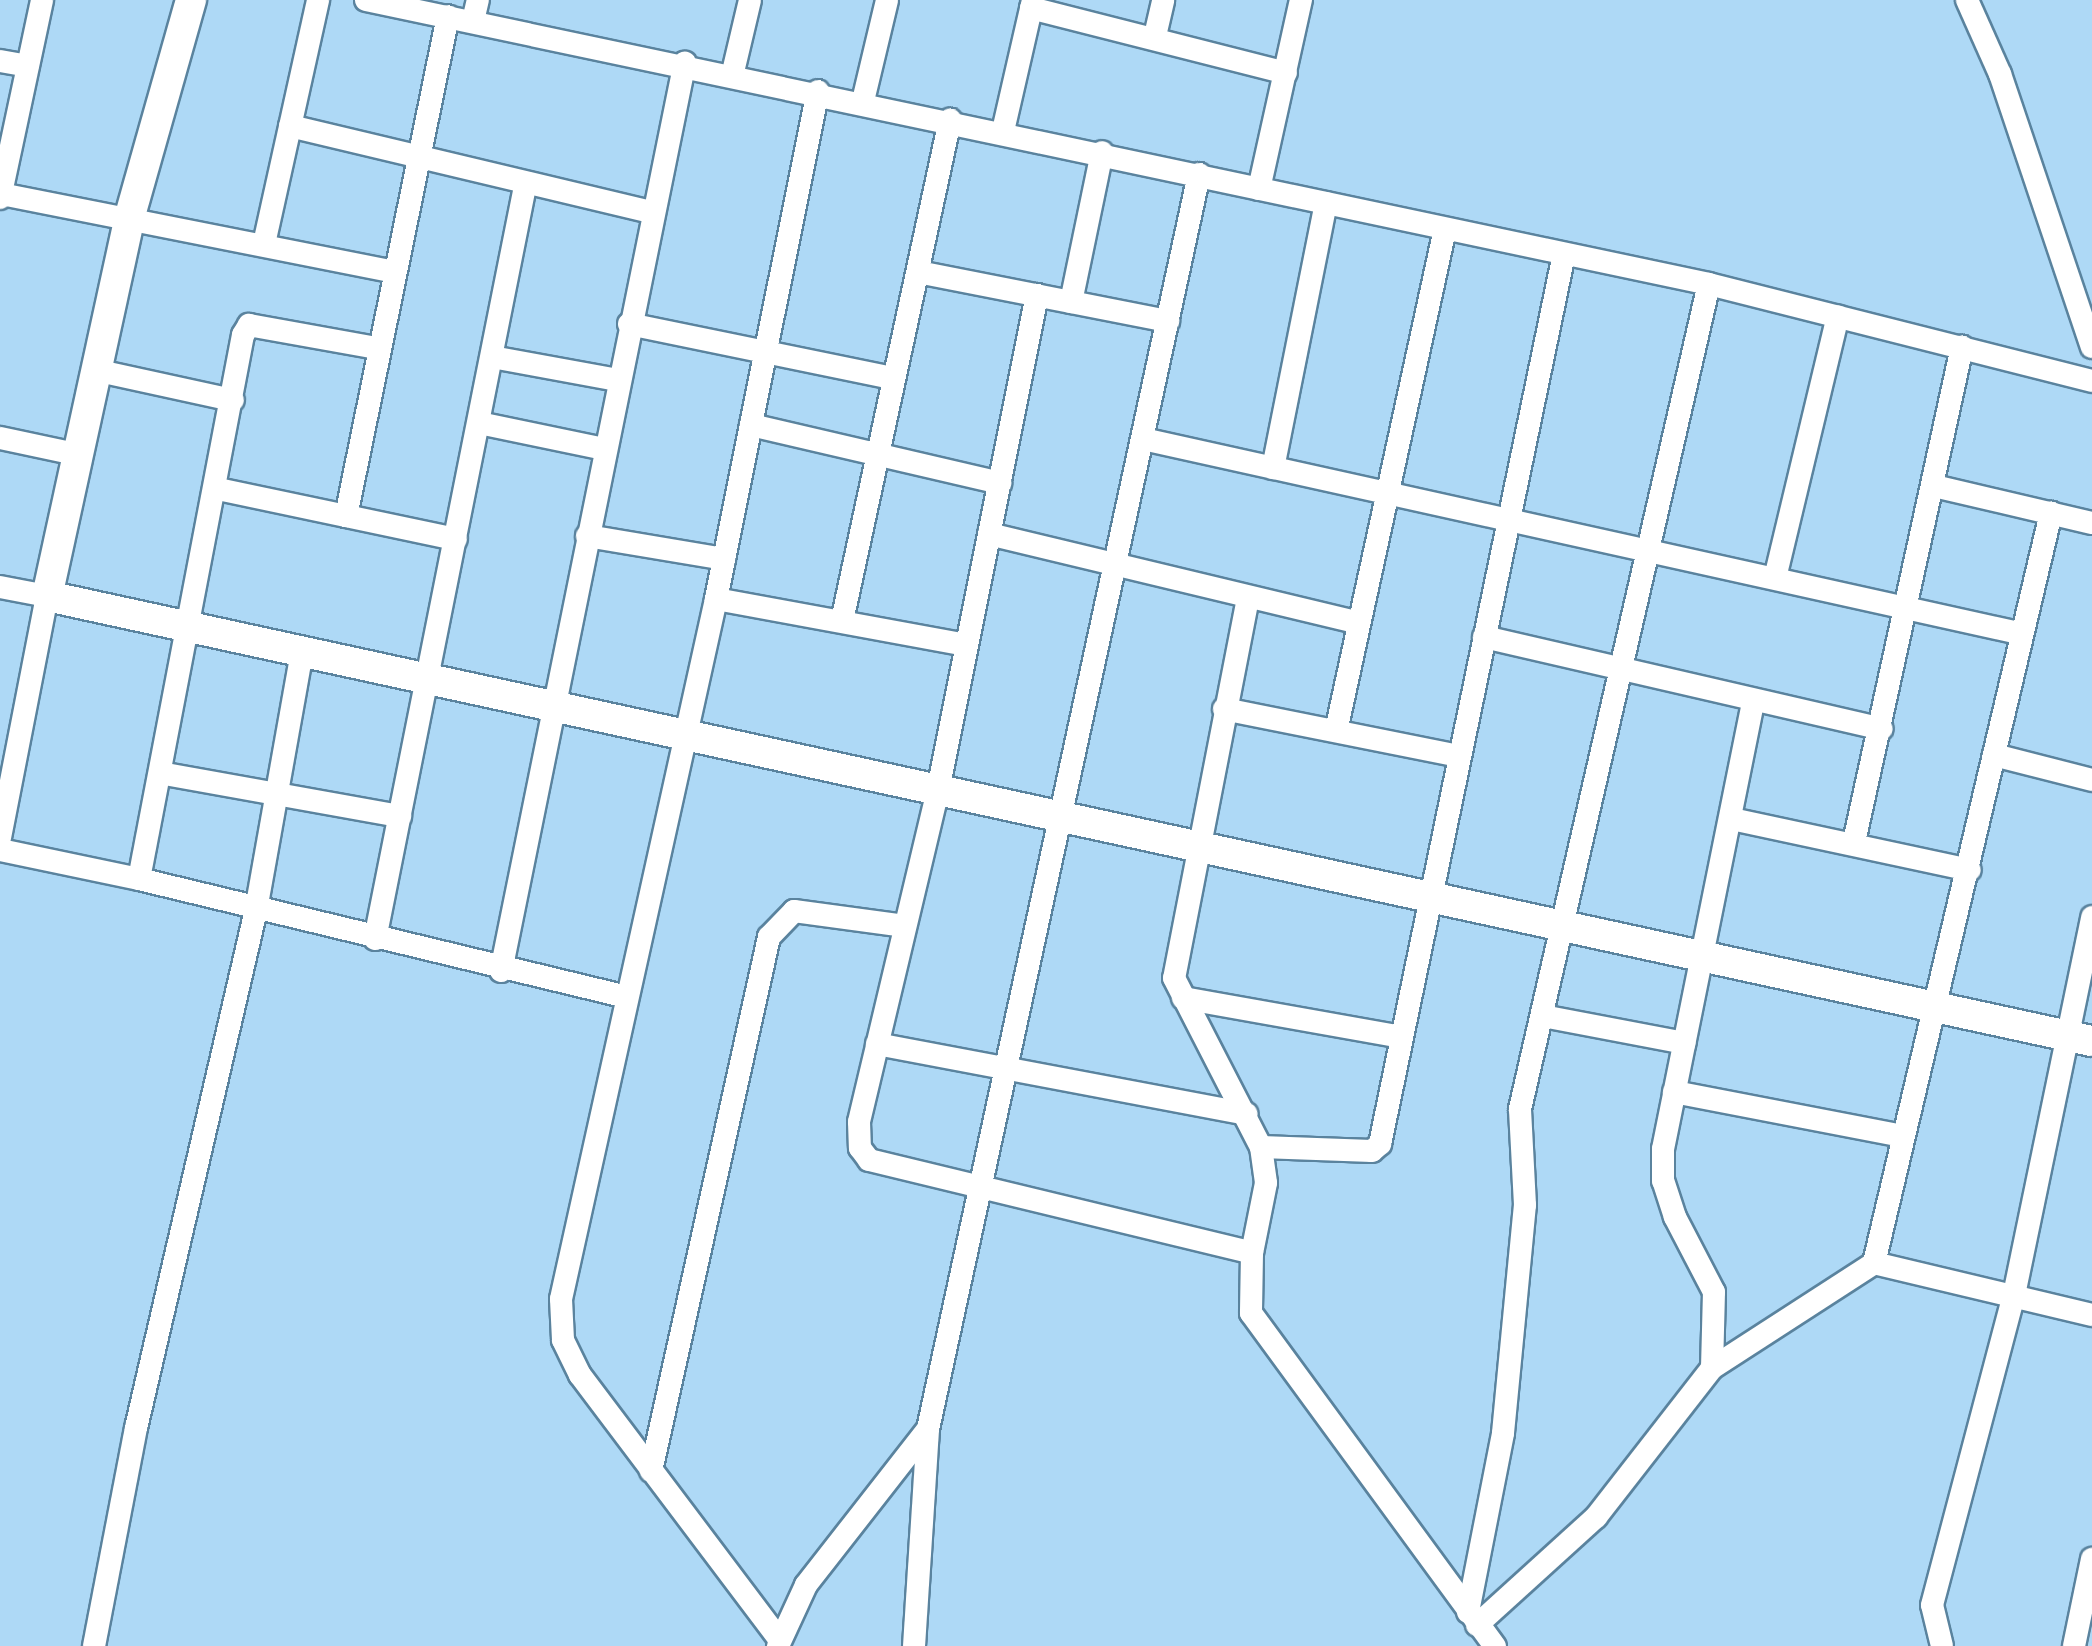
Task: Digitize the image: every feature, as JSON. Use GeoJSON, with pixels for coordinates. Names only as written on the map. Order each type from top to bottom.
{"type":"FeatureCollection","features":[{"type":"Feature","properties":{"kind":"street"},"geometry":{"type":"LineString","coordinates":[[42,0],[0,196],[130,216],[394,272]]}},
{"type":"Feature","properties":{"kind":"street"},"geometry":{"type":"LineString","coordinates":[[0,837],[75,454],[130,216],[191,0]]}},
{"type":"Feature","properties":{"kind":"street"},"geometry":{"type":"LineString","coordinates":[[264,244],[318,0]]}},
{"type":"Feature","properties":{"kind":"street"},"geometry":{"type":"LineString","coordinates":[[366,0],[448,16],[475,11],[685,62],[1259,189],[1709,284],[2092,381]]}},
{"type":"Feature","properties":{"kind":"street"},"geometry":{"type":"LineString","coordinates":[[733,72],[750,0]]}},
{"type":"Feature","properties":{"kind":"street"},"geometry":{"type":"LineString","coordinates":[[863,101],[887,0]]}},
{"type":"Feature","properties":{"kind":"street"},"geometry":{"type":"LineString","coordinates":[[1155,36],[1163,0]]}},
{"type":"Feature","properties":{"kind":"street"},"geometry":{"type":"LineString","coordinates":[[1259,189],[1301,0]]}},
{"type":"Feature","properties":{"kind":"street"},"geometry":{"type":"LineString","coordinates":[[1967,0],[2000,74],[2092,347]]}},
{"type":"Feature","properties":{"kind":"street"},"geometry":{"type":"LineString","coordinates":[[1003,131],[1032,4],[1286,73]]}},
{"type":"Feature","properties":{"kind":"street"},"geometry":{"type":"LineString","coordinates":[[346,516],[377,348],[448,16]]}},
{"type":"Feature","properties":{"kind":"street"},"geometry":{"type":"LineString","coordinates":[[0,61],[28,66]]}},
{"type":"Feature","properties":{"kind":"street"},"geometry":{"type":"LineString","coordinates":[[501,971],[651,212],[685,62]]}},
{"type":"Feature","properties":{"kind":"street"},"geometry":{"type":"LineString","coordinates":[[818,91],[716,599],[561,1299],[563,1340],[651,1471],[778,1642],[806,1585],[928,1429]]}},
{"type":"Feature","properties":{"kind":"street"},"geometry":{"type":"LineString","coordinates":[[842,621],[950,120]]}},
{"type":"Feature","properties":{"kind":"street"},"geometry":{"type":"LineString","coordinates":[[290,126],[525,186],[651,212]]}},
{"type":"Feature","properties":{"kind":"street"},"geometry":{"type":"LineString","coordinates":[[1071,302],[1102,152]]}},
{"type":"Feature","properties":{"kind":"street"},"geometry":{"type":"LineString","coordinates":[[914,1646],[928,1429],[1065,817],[1199,174]]}},
{"type":"Feature","properties":{"kind":"street"},"geometry":{"type":"LineString","coordinates":[[375,939],[525,186]]}},
{"type":"Feature","properties":{"kind":"street"},"geometry":{"type":"LineString","coordinates":[[1273,468],[1326,203]]}},
{"type":"Feature","properties":{"kind":"street"},"geometry":{"type":"LineString","coordinates":[[1336,731],[1356,622],[1388,492],[1445,229]]}},
{"type":"Feature","properties":{"kind":"street"},"geometry":{"type":"LineString","coordinates":[[1261,1147],[1377,1149],[1402,1037],[1426,895],[1459,756],[1564,254]]}},
{"type":"Feature","properties":{"kind":"street"},"geometry":{"type":"LineString","coordinates":[[918,272],[1168,321]]}},
{"type":"Feature","properties":{"kind":"street"},"geometry":{"type":"LineString","coordinates":[[1472,1618],[1503,1433],[1525,1205],[1520,1109],[1567,924],[1624,671],[1646,550],[1709,284]]}},
{"type":"Feature","properties":{"kind":"street"},"geometry":{"type":"LineString","coordinates":[[1037,295],[938,790],[859,1122],[860,1148],[869,1160],[1252,1253]]}},
{"type":"Feature","properties":{"kind":"street"},"geometry":{"type":"LineString","coordinates":[[1775,578],[1838,316]]}},
{"type":"Feature","properties":{"kind":"street"},"geometry":{"type":"LineString","coordinates":[[629,324],[892,378]]}},
{"type":"Feature","properties":{"kind":"street"},"geometry":{"type":"LineString","coordinates":[[139,879],[186,628],[218,489],[249,325],[377,348]]}},
{"type":"Feature","properties":{"kind":"street"},"geometry":{"type":"LineString","coordinates":[[1854,842],[1962,347]]}},
{"type":"Feature","properties":{"kind":"street"},"geometry":{"type":"LineString","coordinates":[[492,357],[617,380]]}},
{"type":"Feature","properties":{"kind":"street"},"geometry":{"type":"LineString","coordinates":[[95,370],[233,400]]}},
{"type":"Feature","properties":{"kind":"street"},"geometry":{"type":"LineString","coordinates":[[479,423],[604,449]]}},
{"type":"Feature","properties":{"kind":"street"},"geometry":{"type":"LineString","coordinates":[[751,425],[1000,483]]}},
{"type":"Feature","properties":{"kind":"street"},"geometry":{"type":"LineString","coordinates":[[0,438],[75,454]]}},
{"type":"Feature","properties":{"kind":"street"},"geometry":{"type":"LineString","coordinates":[[1143,439],[2019,633]]}},
{"type":"Feature","properties":{"kind":"street"},"geometry":{"type":"LineString","coordinates":[[1934,486],[2092,523]]}},
{"type":"Feature","properties":{"kind":"street"},"geometry":{"type":"LineString","coordinates":[[218,489],[456,539]]}},
{"type":"Feature","properties":{"kind":"street"},"geometry":{"type":"LineString","coordinates":[[1472,1618],[1596,1517],[1712,1368],[1874,1263],[1934,1005],[1970,870],[2019,633],[2051,513]]}},
{"type":"Feature","properties":{"kind":"street"},"geometry":{"type":"LineString","coordinates":[[989,534],[1356,622]]}},
{"type":"Feature","properties":{"kind":"street"},"geometry":{"type":"LineString","coordinates":[[587,536],[724,559]]}},
{"type":"Feature","properties":{"kind":"street"},"geometry":{"type":"LineString","coordinates":[[0,587],[1703,953],[2078,1038]]}},
{"type":"Feature","properties":{"kind":"street"},"geometry":{"type":"LineString","coordinates":[[1248,598],[1195,844],[1174,978],[1261,1147],[1266,1183],[1252,1253],[1251,1313],[1495,1646]]}},
{"type":"Feature","properties":{"kind":"street"},"geometry":{"type":"LineString","coordinates":[[716,599],[966,645]]}},
{"type":"Feature","properties":{"kind":"street"},"geometry":{"type":"LineString","coordinates":[[1484,637],[1881,729]]}},
{"type":"Feature","properties":{"kind":"street"},"geometry":{"type":"LineString","coordinates":[[94,1646],[136,1428],[256,910],[302,652]]}},
{"type":"Feature","properties":{"kind":"street"},"geometry":{"type":"LineString","coordinates":[[1712,1368],[1714,1292],[1663,1181],[1674,1092],[1732,819],[1753,701]]}},
{"type":"Feature","properties":{"kind":"street"},"geometry":{"type":"LineString","coordinates":[[1224,709],[1459,756]]}},
{"type":"Feature","properties":{"kind":"street"},"geometry":{"type":"LineString","coordinates":[[1994,755],[2092,780]]}},
{"type":"Feature","properties":{"kind":"street"},"geometry":{"type":"LineString","coordinates":[[160,773],[400,816]]}},
{"type":"Feature","properties":{"kind":"street"},"geometry":{"type":"LineString","coordinates":[[1732,819],[1854,842],[1970,870]]}},
{"type":"Feature","properties":{"kind":"street"},"geometry":{"type":"LineString","coordinates":[[0,850],[139,879],[501,971],[627,997]]}},
{"type":"Feature","properties":{"kind":"street"},"geometry":{"type":"LineString","coordinates":[[651,1471],[769,937],[794,911],[905,926]]}},
{"type":"Feature","properties":{"kind":"street"},"geometry":{"type":"LineString","coordinates":[[1942,1646],[1932,1605],[2078,1038],[2092,917]]}},
{"type":"Feature","properties":{"kind":"street"},"geometry":{"type":"LineString","coordinates":[[1183,998],[1402,1037]]}},
{"type":"Feature","properties":{"kind":"street"},"geometry":{"type":"LineString","coordinates":[[1543,1016],[1684,1043]]}},
{"type":"Feature","properties":{"kind":"street"},"geometry":{"type":"LineString","coordinates":[[877,1044],[1246,1114]]}},
{"type":"Feature","properties":{"kind":"street"},"geometry":{"type":"LineString","coordinates":[[1674,1092],[1903,1136]]}},
{"type":"Feature","properties":{"kind":"street"},"geometry":{"type":"LineString","coordinates":[[1874,1263],[2092,1315]]}},
{"type":"Feature","properties":{"kind":"street"},"geometry":{"type":"LineString","coordinates":[[2074,1646],[2092,1559]]}}]}
